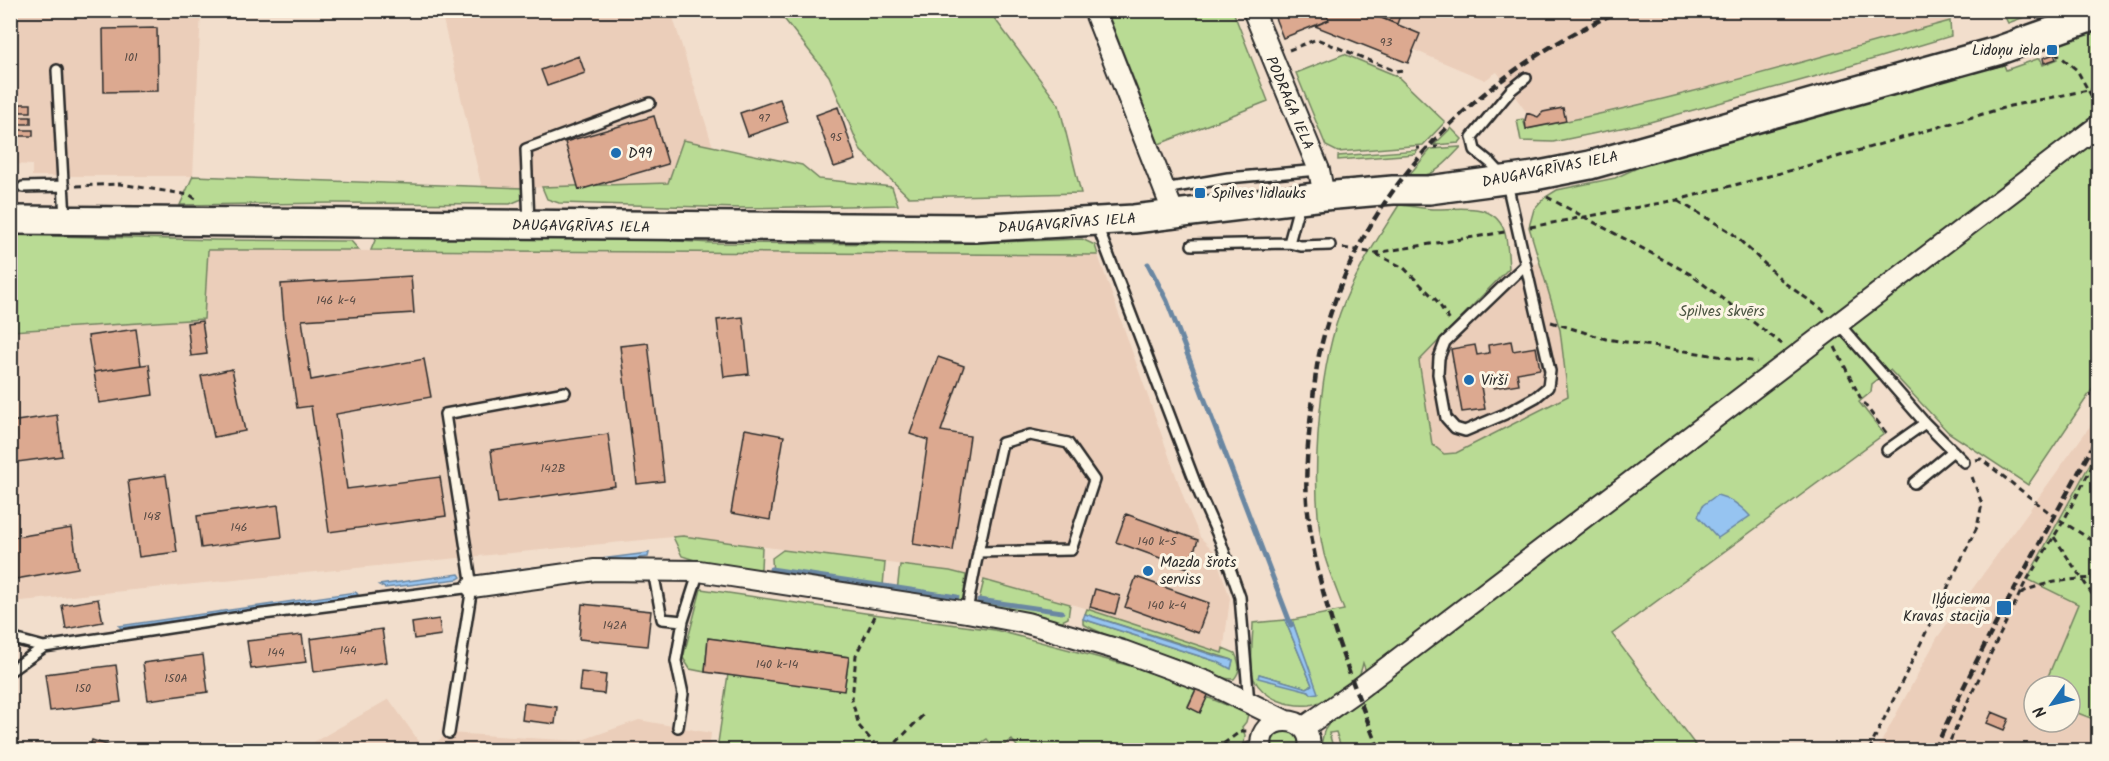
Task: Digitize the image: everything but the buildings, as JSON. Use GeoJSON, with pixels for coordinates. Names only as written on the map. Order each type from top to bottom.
{"type":"FeatureCollection","features":[{"type":"Feature","properties":{"kind":"main road","name":"DAUGAVGRĪVAS IELA"},"geometry":{"type":"LineString","coordinates":[[10,220],[973,228],[1096,222],[1393,190],[1429,190],[1590,165],[2098,25]]}},
{"type":"Feature","properties":{"kind":"street"},"geometry":{"type":"LineString","coordinates":[[1094,10],[1174,214]]}},
{"type":"Feature","properties":{"kind":"street","name":"PODRAGA IELA"},"geometry":{"type":"LineString","coordinates":[[1253,10],[1319,170],[1313,198]]}},
{"type":"Feature","properties":{"kind":"street"},"geometry":{"type":"LineString","coordinates":[[1256,748],[1266,730],[1272,725],[1295,724],[1356,691],[1782,367],[1829,323],[2098,126]]}},
{"type":"Feature","properties":{"kind":"street"},"geometry":{"type":"LineString","coordinates":[[472,587],[595,570],[699,571],[1027,623],[1123,651],[1207,682],[1295,724],[1308,735],[1310,750]]}},
{"type":"Feature","properties":{"kind":"lane"},"geometry":{"type":"LineString","coordinates":[[57,70],[65,221]]}},
{"type":"Feature","properties":{"kind":"lane"},"geometry":{"type":"LineString","coordinates":[[1525,265],[1444,342],[1438,358],[1438,374],[1446,418],[1455,428],[1465,431],[1505,414],[1536,397],[1548,387],[1550,371],[1506,179],[1475,150],[1472,137],[1511,90],[1526,78]]}},
{"type":"Feature","properties":{"kind":"lane"},"geometry":{"type":"LineString","coordinates":[[529,226],[526,149],[650,103]]}},
{"type":"Feature","properties":{"kind":"lane"},"geometry":{"type":"LineString","coordinates":[[1164,189],[1228,178],[1319,170]]}},
{"type":"Feature","properties":{"kind":"lane"},"geometry":{"type":"LineString","coordinates":[[23,187],[64,186]]}},
{"type":"Feature","properties":{"kind":"lane"},"geometry":{"type":"LineString","coordinates":[[1289,243],[1313,198]]}},
{"type":"Feature","properties":{"kind":"lane"},"geometry":{"type":"LineString","coordinates":[[1096,222],[1240,597],[1249,703]]}},
{"type":"Feature","properties":{"kind":"lane"},"geometry":{"type":"LineString","coordinates":[[1192,245],[1289,243],[1301,246],[1330,245]]}},
{"type":"Feature","properties":{"kind":"lane"},"geometry":{"type":"LineString","coordinates":[[1829,323],[1964,462]]}},
{"type":"Feature","properties":{"kind":"lane"},"geometry":{"type":"LineString","coordinates":[[449,733],[472,587],[445,414],[564,392]]}},
{"type":"Feature","properties":{"kind":"lane"},"geometry":{"type":"LineString","coordinates":[[1891,448],[1924,423]]}},
{"type":"Feature","properties":{"kind":"lane"},"geometry":{"type":"LineString","coordinates":[[967,612],[978,552],[1002,442],[1030,435],[1068,443],[1094,480],[1071,550],[978,552]]}},
{"type":"Feature","properties":{"kind":"lane"},"geometry":{"type":"LineString","coordinates":[[1914,483],[1953,451]]}},
{"type":"Feature","properties":{"kind":"lane"},"geometry":{"type":"LineString","coordinates":[[653,571],[662,619],[683,621]]}},
{"type":"Feature","properties":{"kind":"lane"},"geometry":{"type":"LineString","coordinates":[[678,727],[683,694],[675,661],[683,621],[699,571]]}},
{"type":"Feature","properties":{"kind":"lane"},"geometry":{"type":"LineString","coordinates":[[10,638],[44,647],[248,616],[472,587]]}},
{"type":"Feature","properties":{"kind":"lane"},"geometry":{"type":"LineString","coordinates":[[10,670],[44,647]]}},
{"type":"Feature","properties":{"kind":"path"},"geometry":{"type":"LineString","coordinates":[[2096,105],[2098,25]]}},
{"type":"Feature","properties":{"kind":"path"},"geometry":{"type":"LineString","coordinates":[[1271,57],[1317,39],[1395,71],[1405,69]]}},
{"type":"Feature","properties":{"kind":"path"},"geometry":{"type":"LineString","coordinates":[[2052,50],[2077,70],[2098,110]]}},
{"type":"Feature","properties":{"kind":"path"},"geometry":{"type":"LineString","coordinates":[[1375,253],[1517,230],[1677,200],[1796,169],[2010,106],[2098,89]]}},
{"type":"Feature","properties":{"kind":"path"},"geometry":{"type":"LineString","coordinates":[[64,186],[120,184],[190,195],[198,200]]}},
{"type":"Feature","properties":{"kind":"path"},"geometry":{"type":"LineString","coordinates":[[1539,192],[1583,218],[1690,274],[1782,344],[1799,353]]}},
{"type":"Feature","properties":{"kind":"path"},"geometry":{"type":"LineString","coordinates":[[1677,200],[1731,232],[1829,323],[1833,343],[1862,401],[1891,448]]}},
{"type":"Feature","properties":{"kind":"path"},"geometry":{"type":"LineString","coordinates":[[1330,245],[1375,253],[1404,268],[1437,301],[1456,331]]}},
{"type":"Feature","properties":{"kind":"path"},"geometry":{"type":"LineString","coordinates":[[1538,318],[1606,339],[1782,367]]}},
{"type":"Feature","properties":{"kind":"path"},"geometry":{"type":"LineString","coordinates":[[1946,750],[2020,594],[2063,522],[2098,455]]}},
{"type":"Feature","properties":{"kind":"path"},"geometry":{"type":"LineString","coordinates":[[1869,750],[1977,527],[1982,504],[1964,462],[1982,459],[2063,522],[2098,544]]}},
{"type":"Feature","properties":{"kind":"path"},"geometry":{"type":"LineString","coordinates":[[2054,537],[2098,603]]}},
{"type":"Feature","properties":{"kind":"path"},"geometry":{"type":"LineString","coordinates":[[2020,594],[2028,590],[2098,578]]}},
{"type":"Feature","properties":{"kind":"path"},"geometry":{"type":"LineString","coordinates":[[880,750],[859,726],[852,700],[856,655],[883,600]]}},
{"type":"Feature","properties":{"kind":"path"},"geometry":{"type":"LineString","coordinates":[[889,750],[924,714]]}},
{"type":"Feature","properties":{"kind":"shaded area"},"geometry":{"type":"Polygon","coordinates":[[[11,11],[201,11],[193,176],[32,176],[32,165],[11,164],[11,11]]]}},
{"type":"Feature","properties":{"kind":"shaded area"},"geometry":{"type":"Polygon","coordinates":[[[441,11],[671,11],[725,186],[482,188],[441,11]]]}},
{"type":"Feature","properties":{"kind":"shaded area"},"geometry":{"type":"Polygon","coordinates":[[[1272,11],[1977,11],[1702,89],[1526,129],[1527,113],[1497,72],[1485,80],[1414,50],[1408,63],[1315,26],[1283,38],[1272,11]]]}},
{"type":"Feature","properties":{"kind":"shaded area"},"geometry":{"type":"Polygon","coordinates":[[[208,250],[1098,255],[1186,504],[1200,537],[1214,551],[1230,598],[1223,654],[1082,607],[950,571],[683,536],[11,602],[11,331],[204,319],[208,250]]]}},
{"type":"Feature","properties":{"kind":"shaded area"},"geometry":{"type":"Polygon","coordinates":[[[1540,263],[1560,330],[1568,396],[1466,449],[1444,454],[1432,444],[1419,361],[1509,268],[1540,263]]]}},
{"type":"Feature","properties":{"kind":"shaded area"},"geometry":{"type":"Polygon","coordinates":[[[2098,415],[2098,449],[2027,578],[2078,604],[2049,674],[2022,674],[2022,734],[2082,734],[2082,715],[2098,721],[2098,750],[1877,750],[1937,638],[2098,415]]]}},
{"type":"Feature","properties":{"kind":"shaded area"},"geometry":{"type":"Polygon","coordinates":[[[389,699],[425,750],[300,750],[389,699]]]}},
{"type":"Feature","properties":{"kind":"shaded area"},"geometry":{"type":"Polygon","coordinates":[[[639,720],[711,733],[709,750],[425,750],[449,733],[579,741],[639,720]]]}},
{"type":"Feature","properties":{"kind":"green space"},"geometry":{"type":"Polygon","coordinates":[[[778,11],[989,11],[1059,105],[1081,193],[909,197],[861,151],[829,76],[778,11]]]}},
{"type":"Feature","properties":{"kind":"green space"},"geometry":{"type":"Polygon","coordinates":[[[1107,11],[1233,11],[1268,101],[1159,144],[1107,11]]]}},
{"type":"Feature","properties":{"kind":"green space"},"geometry":{"type":"Polygon","coordinates":[[[2002,11],[2041,11],[2008,23],[2002,11]]]}},
{"type":"Feature","properties":{"kind":"green space"},"geometry":{"type":"Polygon","coordinates":[[[1950,21],[1951,36],[1810,78],[1650,122],[1553,142],[1521,141],[1517,120],[1523,119],[1526,129],[1633,106],[1950,21]]]}},
{"type":"Feature","properties":{"kind":"green space","name":"Spilves skvērs"},"geometry":{"type":"Polygon","coordinates":[[[2098,30],[2098,381],[2028,485],[1948,432],[1890,370],[1872,384],[1871,392],[1859,402],[1884,434],[1612,634],[1699,750],[1660,750],[1646,744],[1642,750],[1342,750],[1336,732],[1329,733],[1334,750],[1320,750],[1324,731],[1328,725],[1373,691],[1363,663],[1359,675],[1349,684],[1315,704],[1286,703],[1271,697],[1258,686],[1252,667],[1253,623],[1285,620],[1312,685],[1307,688],[1259,674],[1309,691],[1311,694],[1317,693],[1292,620],[1344,610],[1326,561],[1319,528],[1317,466],[1321,400],[1332,339],[1340,313],[1352,285],[1399,205],[1432,209],[1482,210],[1491,214],[1498,221],[1505,234],[1509,268],[1419,361],[1432,444],[1444,454],[1456,453],[1568,396],[1560,330],[1529,227],[1534,209],[1544,198],[1557,190],[1615,178],[1659,158],[1781,127],[1931,82],[2004,65],[2006,70],[2040,58],[2043,65],[2058,59],[2054,46],[2098,30]]]}},
{"type":"Feature","properties":{"kind":"green space"},"geometry":{"type":"Polygon","coordinates":[[[1344,54],[1397,76],[1445,122],[1423,145],[1338,152],[1326,146],[1296,73],[1344,54]]]}},
{"type":"Feature","properties":{"kind":"green space"},"geometry":{"type":"Polygon","coordinates":[[[1451,128],[1462,139],[1459,143],[1434,145],[1451,128]]]}},
{"type":"Feature","properties":{"kind":"green space"},"geometry":{"type":"Polygon","coordinates":[[[683,140],[802,165],[819,179],[892,187],[898,205],[739,208],[559,203],[547,199],[542,187],[668,183],[683,140]]]}},
{"type":"Feature","properties":{"kind":"green space"},"geometry":{"type":"Polygon","coordinates":[[[1461,147],[1432,173],[1409,175],[1431,149],[1461,147]]]}},
{"type":"Feature","properties":{"kind":"green space"},"geometry":{"type":"Polygon","coordinates":[[[1418,150],[1415,154],[1338,160],[1338,156],[1418,150]]]}},
{"type":"Feature","properties":{"kind":"green space"},"geometry":{"type":"Polygon","coordinates":[[[193,176],[523,188],[522,199],[510,204],[180,205],[193,176]]]}},
{"type":"Feature","properties":{"kind":"green space"},"geometry":{"type":"Polygon","coordinates":[[[11,235],[351,241],[359,250],[208,250],[204,319],[11,331],[11,235]]]}},
{"type":"Feature","properties":{"kind":"green space"},"geometry":{"type":"Polygon","coordinates":[[[376,238],[624,238],[712,243],[947,244],[1082,239],[1095,245],[1098,255],[371,250],[376,238]]]}},
{"type":"Feature","properties":{"kind":"green space"},"geometry":{"type":"Polygon","coordinates":[[[2098,449],[2098,721],[2082,715],[2082,674],[2049,674],[2078,604],[2027,579],[2098,449]]]}},
{"type":"Feature","properties":{"kind":"green space"},"geometry":{"type":"Polygon","coordinates":[[[683,536],[762,547],[761,568],[757,572],[704,563],[682,556],[673,537],[683,536]]]}},
{"type":"Feature","properties":{"kind":"green space"},"geometry":{"type":"Polygon","coordinates":[[[783,550],[885,563],[883,586],[877,591],[773,576],[772,558],[783,550]]]}},
{"type":"Feature","properties":{"kind":"green space"},"geometry":{"type":"Polygon","coordinates":[[[900,565],[966,575],[963,598],[959,604],[897,592],[900,565]]]}},
{"type":"Feature","properties":{"kind":"green space"},"geometry":{"type":"Polygon","coordinates":[[[984,580],[1070,604],[1068,618],[1062,621],[988,608],[979,600],[984,580]]]}},
{"type":"Feature","properties":{"kind":"green space"},"geometry":{"type":"Polygon","coordinates":[[[701,589],[995,630],[1138,668],[1197,687],[1188,706],[1200,712],[1207,697],[1248,714],[1242,727],[1245,735],[1244,744],[1235,750],[1020,750],[1012,740],[996,750],[987,739],[970,750],[717,750],[728,674],[844,690],[849,657],[708,638],[705,672],[690,669],[683,658],[701,589]]]}},
{"type":"Feature","properties":{"kind":"green space"},"geometry":{"type":"Polygon","coordinates":[[[1087,609],[1222,653],[1223,648],[1235,653],[1239,663],[1238,673],[1234,679],[1223,678],[1190,663],[1109,636],[1083,624],[1083,619],[1231,668],[1233,660],[1085,614],[1087,609]]]}},
{"type":"Feature","properties":{"kind":"green space"},"geometry":{"type":"Polygon","coordinates":[[[1289,731],[1297,739],[1299,750],[1270,750],[1274,736],[1280,732],[1289,731]]]}},
{"type":"Feature","properties":{"kind":"water"},"geometry":{"type":"Polygon","coordinates":[[[1717,495],[1735,503],[1750,516],[1718,538],[1698,516],[1703,505],[1717,495]]]}},
{"type":"Feature","properties":{"kind":"water"},"geometry":{"type":"Polygon","coordinates":[[[649,553],[648,557],[491,576],[490,573],[649,553]]]}},
{"type":"Feature","properties":{"kind":"water"},"geometry":{"type":"Polygon","coordinates":[[[459,574],[461,577],[458,579],[385,588],[379,585],[459,574]]]}},
{"type":"Feature","properties":{"kind":"water"},"geometry":{"type":"Polygon","coordinates":[[[356,592],[358,595],[121,628],[119,626],[356,592]]]}},
{"type":"Feature","properties":{"kind":"water"},"geometry":{"type":"Polygon","coordinates":[[[1085,614],[1233,660],[1231,669],[1218,662],[1083,619],[1085,614]]]}},
{"type":"Feature","properties":{"kind":"water"},"geometry":{"type":"Polygon","coordinates":[[[1285,620],[1292,620],[1318,693],[1311,694],[1309,691],[1258,678],[1259,674],[1307,688],[1312,685],[1285,620]]]}},
{"type":"Feature","properties":{"kind":"waterway"},"geometry":{"type":"LineString","coordinates":[[1148,264],[1167,301],[1291,625]]}},
{"type":"Feature","properties":{"kind":"waterway"},"geometry":{"type":"LineString","coordinates":[[771,569],[957,597]]}},
{"type":"Feature","properties":{"kind":"waterway"},"geometry":{"type":"LineString","coordinates":[[979,600],[1062,612]]}},
{"type":"Feature","properties":{"kind":"railway"},"geometry":{"type":"LineString","coordinates":[[1379,750],[1346,663],[1327,604],[1312,543],[1307,500],[1306,475],[1316,369],[1336,297],[1361,243],[1392,192],[1429,146],[1471,105],[1518,68],[1568,37],[1622,10]]}},
{"type":"Feature","properties":{"kind":"railway"},"geometry":{"type":"LineString","coordinates":[[1935,750],[1992,631],[2098,436]]}},
{"type":"Feature","properties":{"kind":"place","name":"Lidoņu iela"},"geometry":{"type":"Point","coordinates":[2052,50]}},
{"type":"Feature","properties":{"kind":"place","name":"D99"},"geometry":{"type":"Point","coordinates":[616,153]}},
{"type":"Feature","properties":{"kind":"place","name":"Spilves lidlauks"},"geometry":{"type":"Point","coordinates":[1200,193]}},
{"type":"Feature","properties":{"kind":"place","name":"Virši"},"geometry":{"type":"Point","coordinates":[1469,380]}},
{"type":"Feature","properties":{"kind":"place","name":"Mazda šrots serviss"},"geometry":{"type":"Point","coordinates":[1148,571]}},
{"type":"Feature","properties":{"kind":"place","name":"Iļģuciema Kravas stacija"},"geometry":{"type":"Point","coordinates":[2004,608]}}]}
